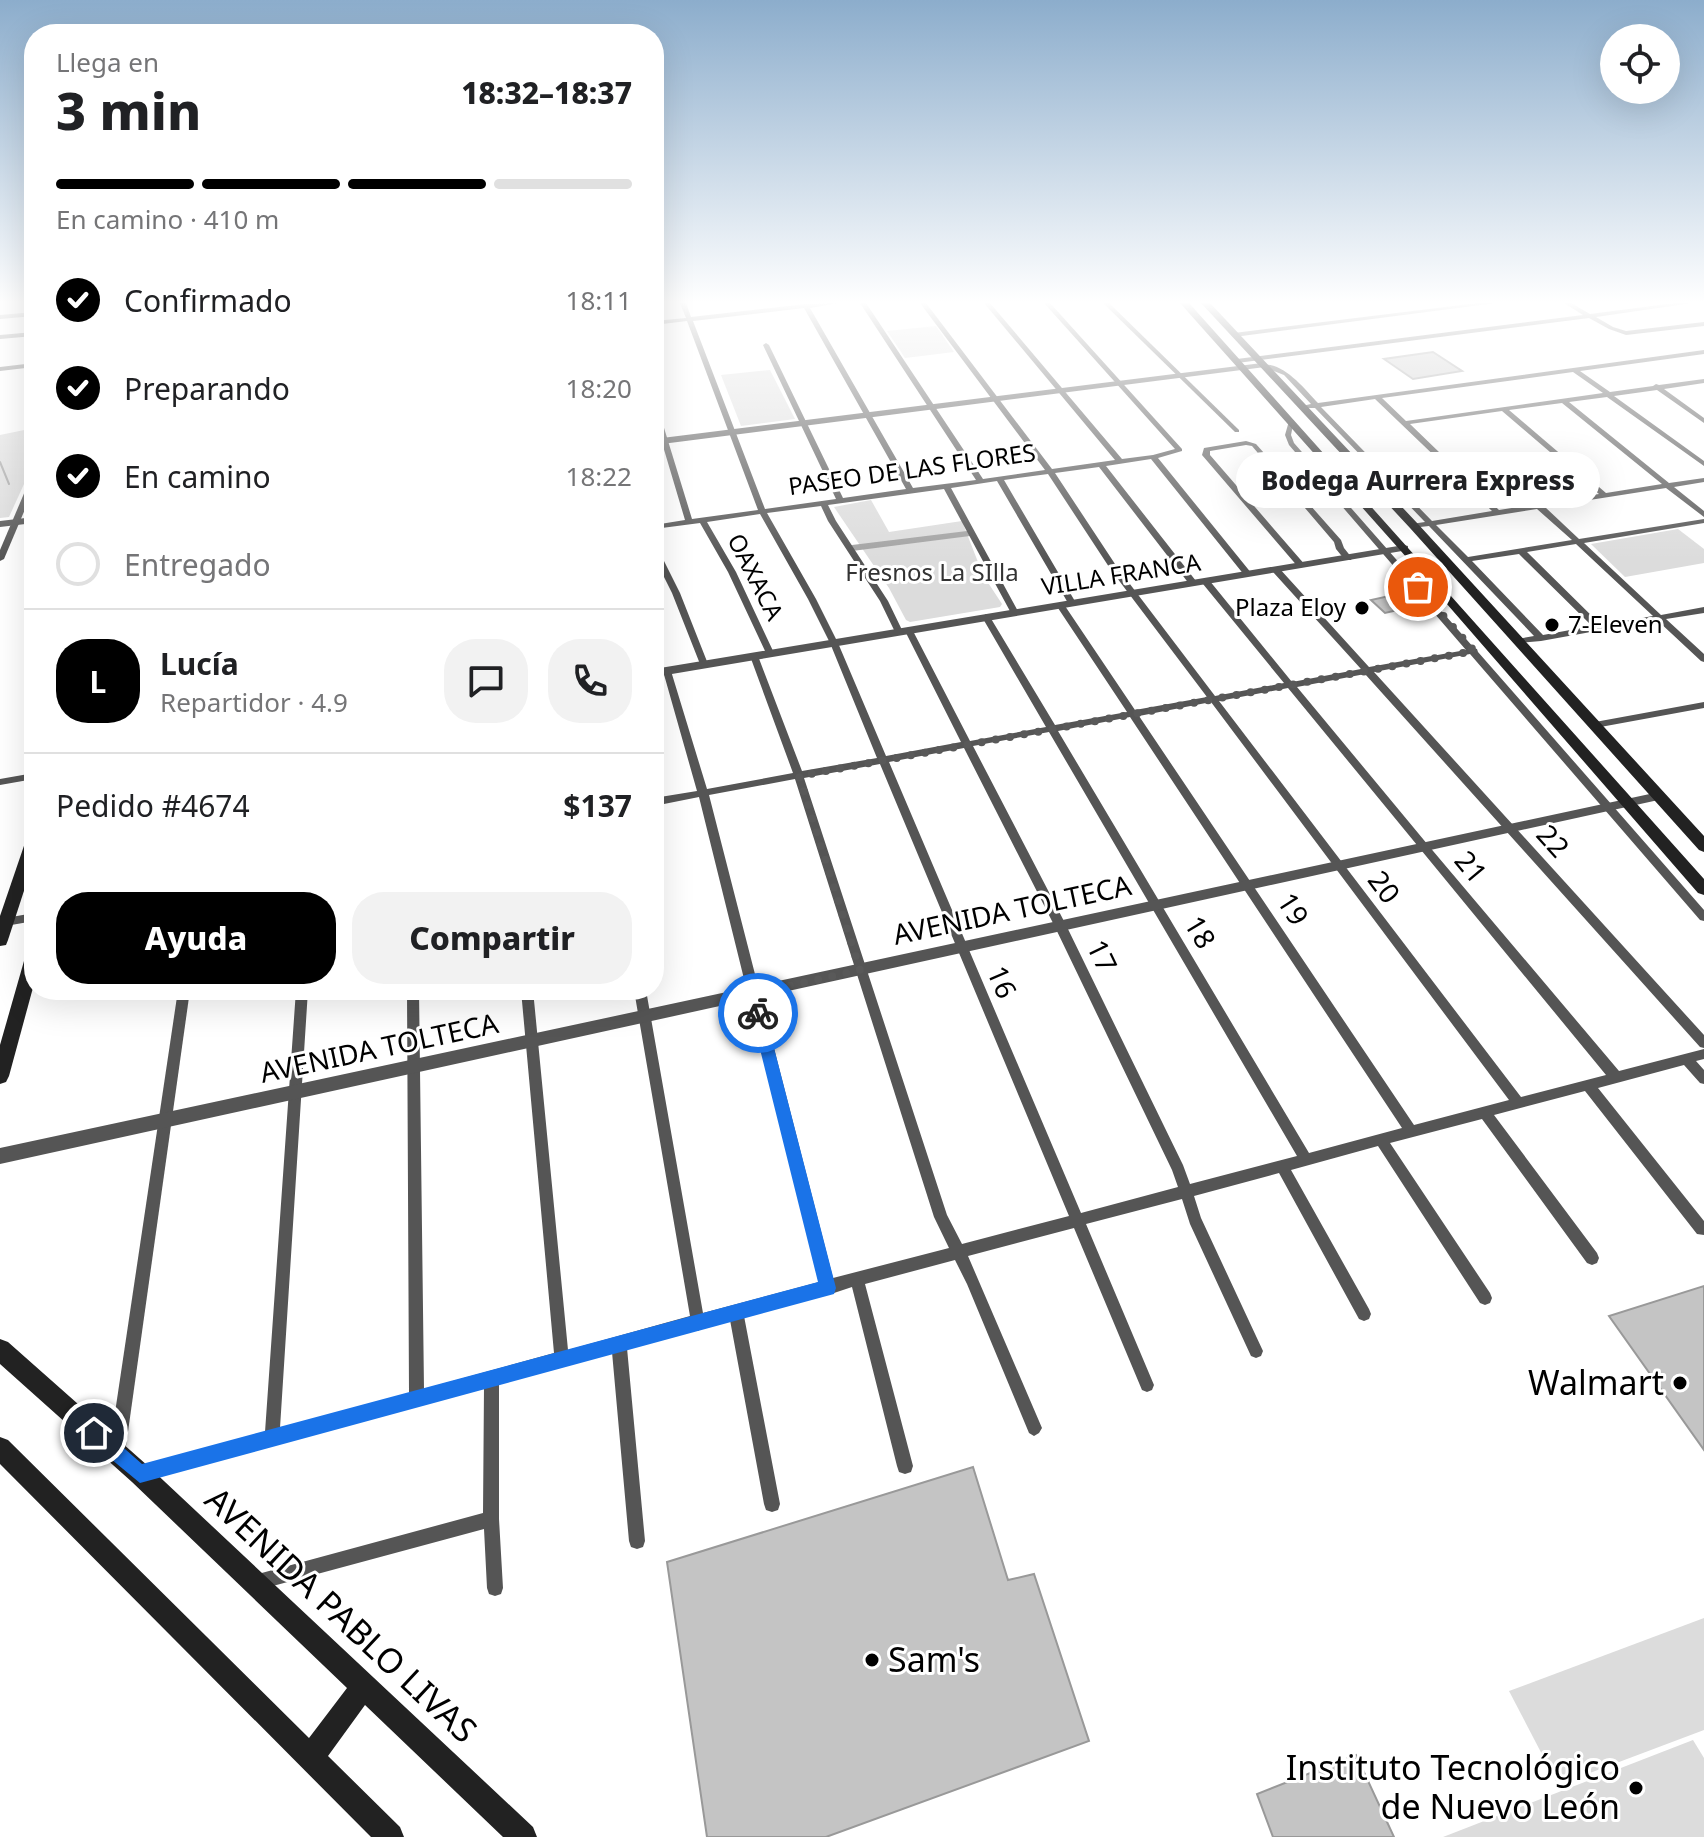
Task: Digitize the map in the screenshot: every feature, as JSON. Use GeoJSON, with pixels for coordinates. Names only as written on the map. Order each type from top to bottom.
{"type":"FeatureCollection","features":[{"type":"Feature","properties":{"kind":"main road"},"geometry":{"type":"LineString","coordinates":[[1263,389],[1704,889]]}},
{"type":"Feature","properties":{"kind":"main road"},"geometry":{"type":"LineString","coordinates":[[1290,389],[1310,406],[1414,526],[1704,846]]}},
{"type":"Feature","properties":{"kind":"main road"},"geometry":{"type":"LineString","coordinates":[[0,940],[24,865]]}},
{"type":"Feature","properties":{"kind":"main road"},"geometry":{"type":"LineString","coordinates":[[0,1076],[24,990]]}},
{"type":"Feature","properties":{"kind":"main road","name":"AVENIDA PABLO LIVAS"},"geometry":{"type":"LineString","coordinates":[[0,1350],[140,1474],[523,1837]]}},
{"type":"Feature","properties":{"kind":"main road"},"geometry":{"type":"LineString","coordinates":[[4,1461],[390,1837]]}},
{"type":"Feature","properties":{"kind":"main road"},"geometry":{"type":"LineString","coordinates":[[310,1758],[364,1686]]}},
{"type":"Feature","properties":{"kind":"street","name":"16"},"geometry":{"type":"LineString","coordinates":[[716,389],[762,512],[834,643],[1147,1385]]}},
{"type":"Feature","properties":{"kind":"street"},"geometry":{"type":"LineString","coordinates":[[787,389],[840,500]]}},
{"type":"Feature","properties":{"kind":"street"},"geometry":{"type":"LineString","coordinates":[[853,389],[911,491]]}},
{"type":"Feature","properties":{"kind":"street"},"geometry":{"type":"LineString","coordinates":[[920,389],[981,481]]}},
{"type":"Feature","properties":{"kind":"street","name":"20"},"geometry":{"type":"LineString","coordinates":[[988,389],[1050,471],[1133,594],[1518,1103]]}},
{"type":"Feature","properties":{"kind":"street"},"geometry":{"type":"LineString","coordinates":[[665,440],[1077,389]]}},
{"type":"Feature","properties":{"kind":"street","name":"PASEO DE LAS FLORES"},"geometry":{"type":"LineString","coordinates":[[664,525],[1153,457],[1180,450],[1126,389]]}},
{"type":"Feature","properties":{"kind":"street"},"geometry":{"type":"LineString","coordinates":[[1192,389],[1237,431]]}},
{"type":"Feature","properties":{"kind":"street"},"geometry":{"type":"LineString","coordinates":[[1310,406],[1438,389]]}},
{"type":"Feature","properties":{"kind":"street"},"geometry":{"type":"LineString","coordinates":[[1601,389],[1704,464]]}},
{"type":"Feature","properties":{"kind":"street"},"geometry":{"type":"LineString","coordinates":[[1405,423],[1637,389]]}},
{"type":"Feature","properties":{"kind":"street"},"geometry":{"type":"LineString","coordinates":[[1660,389],[1704,421]]}},
{"type":"Feature","properties":{"kind":"street"},"geometry":{"type":"LineString","coordinates":[[1059,391],[1120,461]]}},
{"type":"Feature","properties":{"kind":"street"},"geometry":{"type":"LineString","coordinates":[[1377,397],[1498,513]]}},
{"type":"Feature","properties":{"kind":"street"},"geometry":{"type":"LineString","coordinates":[[1562,400],[1704,518]]}},
{"type":"Feature","properties":{"kind":"street"},"geometry":{"type":"LineString","coordinates":[[1310,406],[1433,523],[1541,638]]}},
{"type":"Feature","properties":{"kind":"street"},"geometry":{"type":"LineString","coordinates":[[1503,409],[1605,496]]}},
{"type":"Feature","properties":{"kind":"street"},"geometry":{"type":"LineString","coordinates":[[1292,421],[1288,435],[1291,444],[1704,917]]}},
{"type":"Feature","properties":{"kind":"street","name":"OAXACA"},"geometry":{"type":"LineString","coordinates":[[664,437],[689,521]]}},
{"type":"Feature","properties":{"kind":"street"},"geometry":{"type":"LineString","coordinates":[[1302,566],[1205,450],[1246,443],[1254,445],[1338,542],[1348,558]]}},
{"type":"Feature","properties":{"kind":"street"},"geometry":{"type":"LineString","coordinates":[[1153,457],[1248,574]]}},
{"type":"Feature","properties":{"kind":"street"},"geometry":{"type":"LineString","coordinates":[[1101,464],[1193,583]]}},
{"type":"Feature","properties":{"kind":"street"},"geometry":{"type":"LineString","coordinates":[[999,478],[1072,603]]}},
{"type":"Feature","properties":{"kind":"street"},"geometry":{"type":"LineString","coordinates":[[1414,526],[1704,480]]}},
{"type":"Feature","properties":{"kind":"street"},"geometry":{"type":"LineString","coordinates":[[946,486],[1015,613]]}},
{"type":"Feature","properties":{"kind":"street","name":"17"},"geometry":{"type":"LineString","coordinates":[[823,503],[904,632],[969,745],[1178,1169],[1185,1192],[1256,1351]]}},
{"type":"Feature","properties":{"kind":"street"},"geometry":{"type":"LineString","coordinates":[[0,559],[24,504]]}},
{"type":"Feature","properties":{"kind":"street"},"geometry":{"type":"LineString","coordinates":[[1539,506],[1704,659]]}},
{"type":"Feature","properties":{"kind":"street"},"geometry":{"type":"LineString","coordinates":[[1466,560],[1704,518]]}},
{"type":"Feature","properties":{"kind":"street","name":"OAXACA"},"geometry":{"type":"LineString","coordinates":[[702,519],[732,572],[770,653]]}},
{"type":"Feature","properties":{"kind":"street"},"geometry":{"type":"LineString","coordinates":[[0,524],[24,521]]}},
{"type":"Feature","properties":{"kind":"street","name":"VILLA FRANCA"},"geometry":{"type":"LineString","coordinates":[[664,671],[1404,548]]}},
{"type":"Feature","properties":{"kind":"street"},"geometry":{"type":"LineString","coordinates":[[1520,550],[1599,628]]}},
{"type":"Feature","properties":{"kind":"street"},"geometry":{"type":"LineString","coordinates":[[664,569],[704,664]]}},
{"type":"Feature","properties":{"kind":"street","name":"22"},"geometry":{"type":"LineString","coordinates":[[1276,570],[1704,1043]]}},
{"type":"Feature","properties":{"kind":"street","name":"21"},"geometry":{"type":"LineString","coordinates":[[1206,582],[1616,1077]]}},
{"type":"Feature","properties":{"kind":"street","name":"19"},"geometry":{"type":"LineString","coordinates":[[1060,605],[1411,1131]]}},
{"type":"Feature","properties":{"kind":"street"},"geometry":{"type":"LineString","coordinates":[[1520,641],[1704,610]]}},
{"type":"Feature","properties":{"kind":"street","name":"18"},"geometry":{"type":"LineString","coordinates":[[986,617],[1306,1160]]}},
{"type":"Feature","properties":{"kind":"street"},"geometry":{"type":"LineString","coordinates":[[664,800],[1474,651]]}},
{"type":"Feature","properties":{"kind":"street"},"geometry":{"type":"LineString","coordinates":[[754,656],[799,776],[941,1217],[1034,1428]]}},
{"type":"Feature","properties":{"kind":"street"},"geometry":{"type":"LineString","coordinates":[[667,671],[703,793],[828,1288]]}},
{"type":"Feature","properties":{"kind":"street"},"geometry":{"type":"LineString","coordinates":[[1595,725],[1704,705]]}},
{"type":"Feature","properties":{"kind":"street"},"geometry":{"type":"LineString","coordinates":[[0,782],[24,778]]}},
{"type":"Feature","properties":{"kind":"street","name":"AVENIDA TOLTECA"},"geometry":{"type":"LineString","coordinates":[[0,1156],[1659,796]]}},
{"type":"Feature","properties":{"kind":"street"},"geometry":{"type":"LineString","coordinates":[[3,923],[24,919]]}},
{"type":"Feature","properties":{"kind":"street"},"geometry":{"type":"LineString","coordinates":[[117,1454],[168,1120],[183,1000]]}},
{"type":"Feature","properties":{"kind":"street"},"geometry":{"type":"LineString","coordinates":[[272,1437],[301,1000]]}},
{"type":"Feature","properties":{"kind":"street"},"geometry":{"type":"LineString","coordinates":[[413,1000],[417,1399]]}},
{"type":"Feature","properties":{"kind":"street"},"geometry":{"type":"LineString","coordinates":[[528,1000],[562,1360]]}},
{"type":"Feature","properties":{"kind":"street"},"geometry":{"type":"LineString","coordinates":[[641,1000],[698,1324]]}},
{"type":"Feature","properties":{"kind":"street"},"geometry":{"type":"LineString","coordinates":[[140,1474],[698,1324],[736,1311],[1704,1054]]}},
{"type":"Feature","properties":{"kind":"street"},"geometry":{"type":"LineString","coordinates":[[1686,1058],[1704,1079]]}},
{"type":"Feature","properties":{"kind":"street"},"geometry":{"type":"LineString","coordinates":[[1588,1085],[1702,1229]]}},
{"type":"Feature","properties":{"kind":"street"},"geometry":{"type":"LineString","coordinates":[[1484,1112],[1592,1258]]}},
{"type":"Feature","properties":{"kind":"street"},"geometry":{"type":"LineString","coordinates":[[1381,1140],[1485,1298]]}},
{"type":"Feature","properties":{"kind":"street"},"geometry":{"type":"LineString","coordinates":[[1282,1166],[1364,1314]]}},
{"type":"Feature","properties":{"kind":"street"},"geometry":{"type":"LineString","coordinates":[[857,1281],[905,1466]]}},
{"type":"Feature","properties":{"kind":"street"},"geometry":{"type":"LineString","coordinates":[[736,1311],[772,1504]]}},
{"type":"Feature","properties":{"kind":"street"},"geometry":{"type":"LineString","coordinates":[[619,1345],[637,1541]]}},
{"type":"Feature","properties":{"kind":"street"},"geometry":{"type":"LineString","coordinates":[[492,1379],[491,1519],[495,1588]]}},
{"type":"Feature","properties":{"kind":"street"},"geometry":{"type":"LineString","coordinates":[[253,1583],[491,1519]]}},
{"type":"Feature","properties":{"kind":"green space"},"geometry":{"type":"Polygon","coordinates":[[[726,389],[780,389],[795,419],[741,426],[726,389]]]}},
{"type":"Feature","properties":{"kind":"green space"},"geometry":{"type":"Polygon","coordinates":[[[24,430],[24,484],[9,517],[0,518],[0,435],[24,430]]]}},
{"type":"Feature","properties":{"kind":"green space"},"geometry":{"type":"Polygon","coordinates":[[[1281,482],[1301,503],[1258,506],[1241,485],[1281,482]]]}},
{"type":"Feature","properties":{"kind":"green space","name":"Fresnos La SIlla"},"geometry":{"type":"Polygon","coordinates":[[[871,500],[889,532],[962,521],[983,575],[1002,604],[1000,607],[910,622],[906,620],[889,588],[834,507],[871,500]]]}},
{"type":"Feature","properties":{"kind":"green space"},"geometry":{"type":"Polygon","coordinates":[[[1678,529],[1704,549],[1704,563],[1625,577],[1591,544],[1678,529]]]}},
{"type":"Feature","properties":{"kind":"green space"},"geometry":{"type":"Polygon","coordinates":[[[1704,1618],[1704,1730],[1558,1785],[1509,1691],[1704,1618]]]}},
{"type":"Feature","properties":{"kind":"green space","name":"Instituto Tecnológico de Nuevo León"},"geometry":{"type":"Polygon","coordinates":[[[1693,1740],[1704,1758],[1704,1837],[1443,1837],[1693,1740]]]}},
{"type":"Feature","properties":{"kind":"building"},"geometry":{"type":"Polygon","coordinates":[[[1407,592],[1420,605],[1385,613],[1371,600],[1407,592]]]}},
{"type":"Feature","properties":{"kind":"building","name":"Walmart"},"geometry":{"type":"Polygon","coordinates":[[[1704,1286],[1704,1450],[1609,1316],[1704,1286]]]}},
{"type":"Feature","properties":{"kind":"building","name":"Sam's"},"geometry":{"type":"Polygon","coordinates":[[[973,1467],[1008,1580],[1034,1574],[1089,1741],[826,1837],[707,1837],[667,1562],[973,1467]]]}},
{"type":"Feature","properties":{"kind":"building"},"geometry":{"type":"Polygon","coordinates":[[[1356,1755],[1394,1837],[1273,1837],[1257,1794],[1356,1755]]]}},
{"type":"Feature","properties":{"kind":"waterway"},"geometry":{"type":"LineString","coordinates":[[0,462],[9,484]]}},
{"type":"Feature","properties":{"kind":"waterway"},"geometry":{"type":"LineString","coordinates":[[852,548],[967,534]]}},
{"type":"Feature","properties":{"kind":"way so far"},"geometry":{"type":"LineString","coordinates":[[758,1013],[753,994],[860,970],[799,776],[1474,651],[1418,587]]}},
{"type":"Feature","properties":{"kind":"place","name":"Bodega Aurrera Express"},"geometry":{"type":"Point","coordinates":[1418,587]}},
{"type":"Feature","properties":{"kind":"place","name":"Plaza Eloy"},"geometry":{"type":"Point","coordinates":[1362,608]}},
{"type":"Feature","properties":{"kind":"place","name":"7-Eleven"},"geometry":{"type":"Point","coordinates":[1552,625]}},
{"type":"Feature","properties":{"kind":"place","name":"Walmart"},"geometry":{"type":"Point","coordinates":[1680,1383]}},
{"type":"Feature","properties":{"kind":"place","name":"Sam's"},"geometry":{"type":"Point","coordinates":[872,1660]}},
{"type":"Feature","properties":{"kind":"place","name":"Instituto Tecnológico de Nuevo León"},"geometry":{"type":"Point","coordinates":[1636,1788]}},
{"type":"Feature","properties":{"kind":"route"},"geometry":{"type":"LineString","coordinates":[[94,1433],[140,1474],[828,1288],[758,1013]]}}]}
